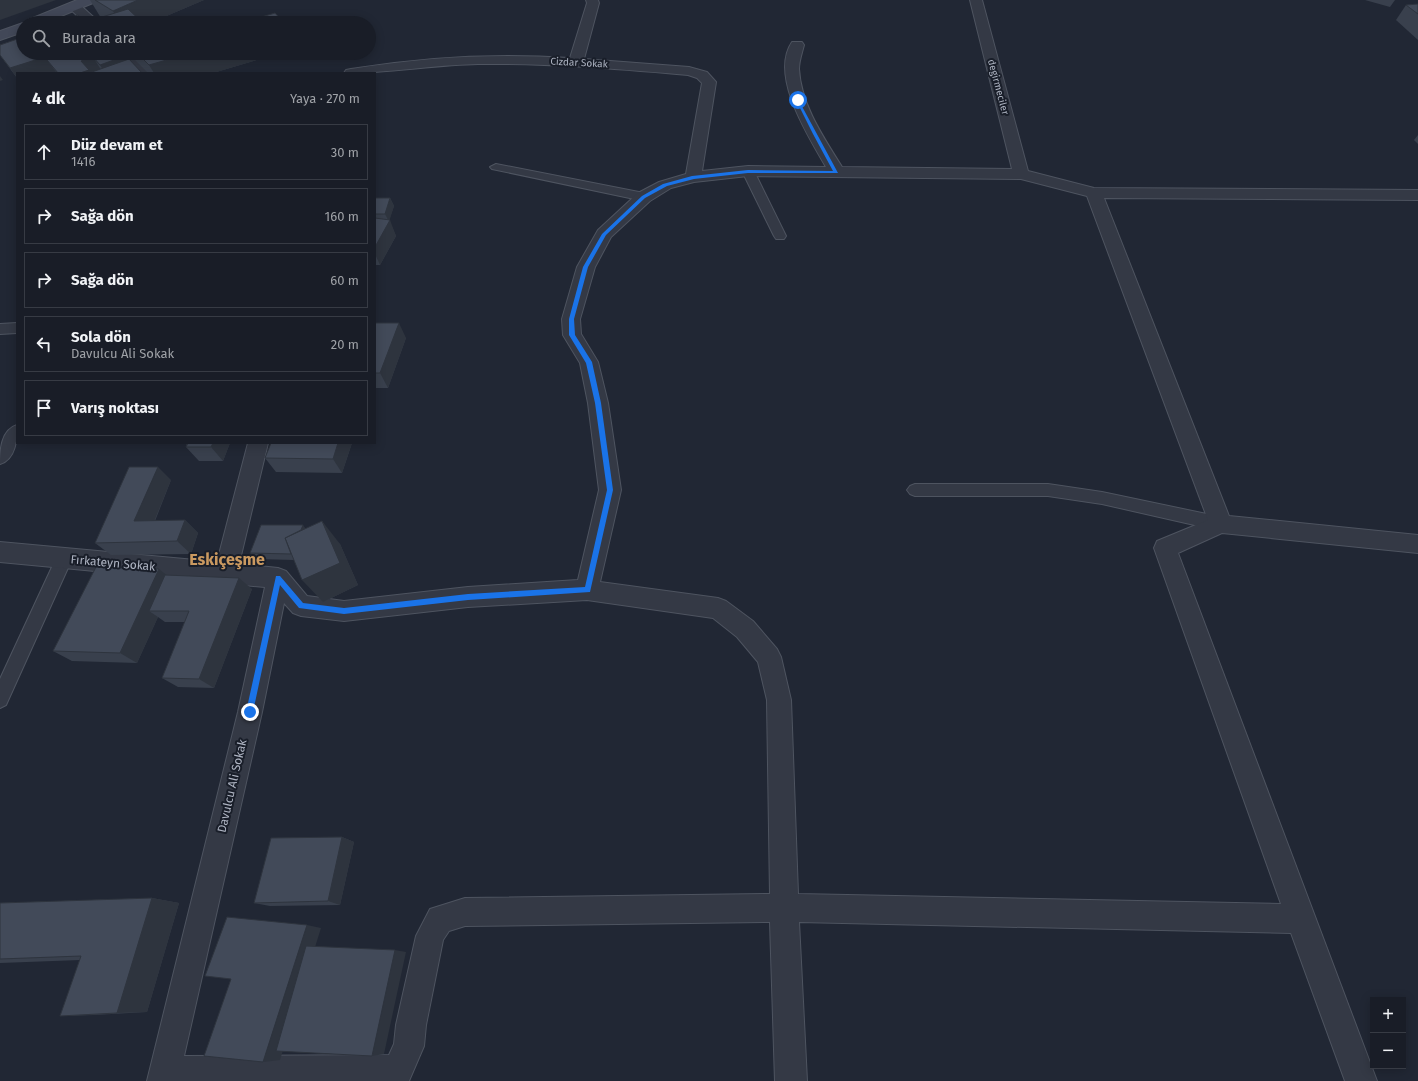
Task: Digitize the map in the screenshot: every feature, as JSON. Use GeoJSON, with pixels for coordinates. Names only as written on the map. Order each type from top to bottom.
{"type":"FeatureCollection","features":[{"type":"Feature","properties":{"kind":"main road"},"geometry":{"type":"LineString","coordinates":[[51,16],[88,0]]}},
{"type":"Feature","properties":{"kind":"main road"},"geometry":{"type":"LineString","coordinates":[[0,36],[16,30]]}},
{"type":"Feature","properties":{"kind":"street"},"geometry":{"type":"LineString","coordinates":[[576,61],[594,3],[592,0]]}},
{"type":"Feature","properties":{"kind":"street","name":"degirmeciler"},"geometry":{"type":"LineString","coordinates":[[976,0],[1021,174]]}},
{"type":"Feature","properties":{"kind":"street"},"geometry":{"type":"LineString","coordinates":[[74,7],[85,16]]}},
{"type":"Feature","properties":{"kind":"street"},"geometry":{"type":"LineString","coordinates":[[797,45],[792,68],[798,100],[815,134],[837,172]]}},
{"type":"Feature","properties":{"kind":"street"},"geometry":{"type":"LineString","coordinates":[[130,60],[142,72]]}},
{"type":"Feature","properties":{"kind":"street","name":"Cizdar Sokak"},"geometry":{"type":"LineString","coordinates":[[356,72],[390,65],[445,60],[576,61],[689,71],[702,75],[709,82],[693,177]]}},
{"type":"Feature","properties":{"kind":"street"},"geometry":{"type":"LineString","coordinates":[[588,590],[610,490],[598,403],[589,362],[572,335],[571,319],[586,267],[604,234],[644,197],[665,185],[693,177],[748,171],[1021,174],[1094,193],[1418,195]]}},
{"type":"Feature","properties":{"kind":"street"},"geometry":{"type":"LineString","coordinates":[[1094,193],[1221,524]]}},
{"type":"Feature","properties":{"kind":"street"},"geometry":{"type":"LineString","coordinates":[[258,444],[226,573],[278,578],[301,606],[344,611],[468,597],[588,590],[718,608],[745,629],[769,657],[779,700],[784,908],[791,1081]]}},
{"type":"Feature","properties":{"kind":"street"},"geometry":{"type":"LineString","coordinates":[[1362,1081],[1300,920],[1165,548],[1221,524],[1418,544]]}},
{"type":"Feature","properties":{"kind":"street","name":"Fırkateyn Sokak"},"geometry":{"type":"LineString","coordinates":[[0,552],[226,573]]}},
{"type":"Feature","properties":{"kind":"street","name":"Davulcu Ali Sokak"},"geometry":{"type":"LineString","coordinates":[[164,1076],[250,712],[278,578]]}},
{"type":"Feature","properties":{"kind":"street"},"geometry":{"type":"LineString","coordinates":[[164,1076],[398,1070],[409,1046],[411,1025],[430,936],[440,919],[465,912],[784,908],[1300,920]]}},
{"type":"Feature","properties":{"kind":"lane"},"geometry":{"type":"LineString","coordinates":[[496,167],[644,197]]}},
{"type":"Feature","properties":{"kind":"lane"},"geometry":{"type":"LineString","coordinates":[[748,171],[780,236]]}},
{"type":"Feature","properties":{"kind":"lane"},"geometry":{"type":"LineString","coordinates":[[0,328],[16,328]]}},
{"type":"Feature","properties":{"kind":"lane"},"geometry":{"type":"LineString","coordinates":[[0,458],[16,433]]}},
{"type":"Feature","properties":{"kind":"lane"},"geometry":{"type":"LineString","coordinates":[[915,490],[1048,490],[1102,498],[1221,524]]}},
{"type":"Feature","properties":{"kind":"lane"},"geometry":{"type":"LineString","coordinates":[[0,699],[64,559]]}},
{"type":"Feature","properties":{"kind":"building"},"geometry":{"type":"Polygon","coordinates":[[[95,0],[138,0],[113,11],[95,0]]]}},
{"type":"Feature","properties":{"kind":"building"},"geometry":{"type":"Polygon","coordinates":[[[1418,4],[1418,14],[1406,5],[1418,4]]]}},
{"type":"Feature","properties":{"kind":"building"},"geometry":{"type":"Polygon","coordinates":[[[128,9],[136,16],[105,16],[128,9]]]}},
{"type":"Feature","properties":{"kind":"building"},"geometry":{"type":"Polygon","coordinates":[[[275,13],[278,16],[265,16],[275,13]]]}},
{"type":"Feature","properties":{"kind":"building"},"geometry":{"type":"Polygon","coordinates":[[[16,39],[16,60],[35,60],[10,68],[0,55],[0,45],[16,39]]]}},
{"type":"Feature","properties":{"kind":"building"},"geometry":{"type":"Polygon","coordinates":[[[47,60],[84,60],[81,61],[89,70],[83,72],[57,72],[47,60]]]}},
{"type":"Feature","properties":{"kind":"building"},"geometry":{"type":"Polygon","coordinates":[[[96,60],[114,60],[100,65],[96,60]]]}},
{"type":"Feature","properties":{"kind":"building"},"geometry":{"type":"Polygon","coordinates":[[[130,60],[141,72],[92,72],[130,60]]]}},
{"type":"Feature","properties":{"kind":"building"},"geometry":{"type":"Polygon","coordinates":[[[144,60],[166,60],[149,65],[144,60]]]}},
{"type":"Feature","properties":{"kind":"building"},"geometry":{"type":"Polygon","coordinates":[[[376,198],[390,198],[385,214],[376,214],[376,198]]]}},
{"type":"Feature","properties":{"kind":"building"},"geometry":{"type":"Polygon","coordinates":[[[376,218],[390,220],[376,245],[376,218]]]}},
{"type":"Feature","properties":{"kind":"building"},"geometry":{"type":"Polygon","coordinates":[[[376,323],[399,323],[380,373],[376,373],[376,323]]]}},
{"type":"Feature","properties":{"kind":"building"},"geometry":{"type":"Polygon","coordinates":[[[188,444],[212,444],[211,447],[186,447],[188,444]]]}},
{"type":"Feature","properties":{"kind":"building"},"geometry":{"type":"Polygon","coordinates":[[[271,444],[338,444],[333,459],[265,458],[271,444]]]}},
{"type":"Feature","properties":{"kind":"building"},"geometry":{"type":"Polygon","coordinates":[[[129,467],[158,467],[134,521],[185,520],[177,541],[95,543],[129,467]]]}},
{"type":"Feature","properties":{"kind":"building"},"geometry":{"type":"Polygon","coordinates":[[[322,521],[340,563],[302,580],[285,538],[322,521]]]}},
{"type":"Feature","properties":{"kind":"building"},"geometry":{"type":"Polygon","coordinates":[[[261,525],[303,525],[301,530],[285,538],[291,554],[250,553],[261,525]]]}},
{"type":"Feature","properties":{"kind":"building"},"geometry":{"type":"Polygon","coordinates":[[[96,567],[159,569],[120,653],[53,651],[96,567]]]}},
{"type":"Feature","properties":{"kind":"building"},"geometry":{"type":"Polygon","coordinates":[[[165,575],[239,578],[199,679],[162,678],[189,611],[149,611],[165,575]]]}},
{"type":"Feature","properties":{"kind":"building"},"geometry":{"type":"Polygon","coordinates":[[[342,837],[328,901],[254,903],[271,838],[342,837]]]}},
{"type":"Feature","properties":{"kind":"building"},"geometry":{"type":"Polygon","coordinates":[[[152,898],[117,1013],[60,1016],[81,956],[0,959],[0,903],[152,898]]]}},
{"type":"Feature","properties":{"kind":"building"},"geometry":{"type":"Polygon","coordinates":[[[227,917],[307,925],[263,1062],[204,1056],[231,979],[205,976],[227,917]]]}},
{"type":"Feature","properties":{"kind":"building"},"geometry":{"type":"Polygon","coordinates":[[[306,946],[395,950],[372,1056],[276,1051],[306,946]]]}},
{"type":"Feature","properties":{"kind":"district","name":"Eskiçeşme"},"geometry":{"type":"Point","coordinates":[227,559]}},
{"type":"Feature","properties":{"kind":"route"},"geometry":{"type":"LineString","coordinates":[[250,712],[278,578],[301,606],[344,611],[468,597],[588,590],[610,490],[598,403],[589,362],[572,335],[571,319],[586,267],[604,234],[644,197],[665,185],[693,177],[748,171],[837,172],[815,134],[798,100]]}}]}
